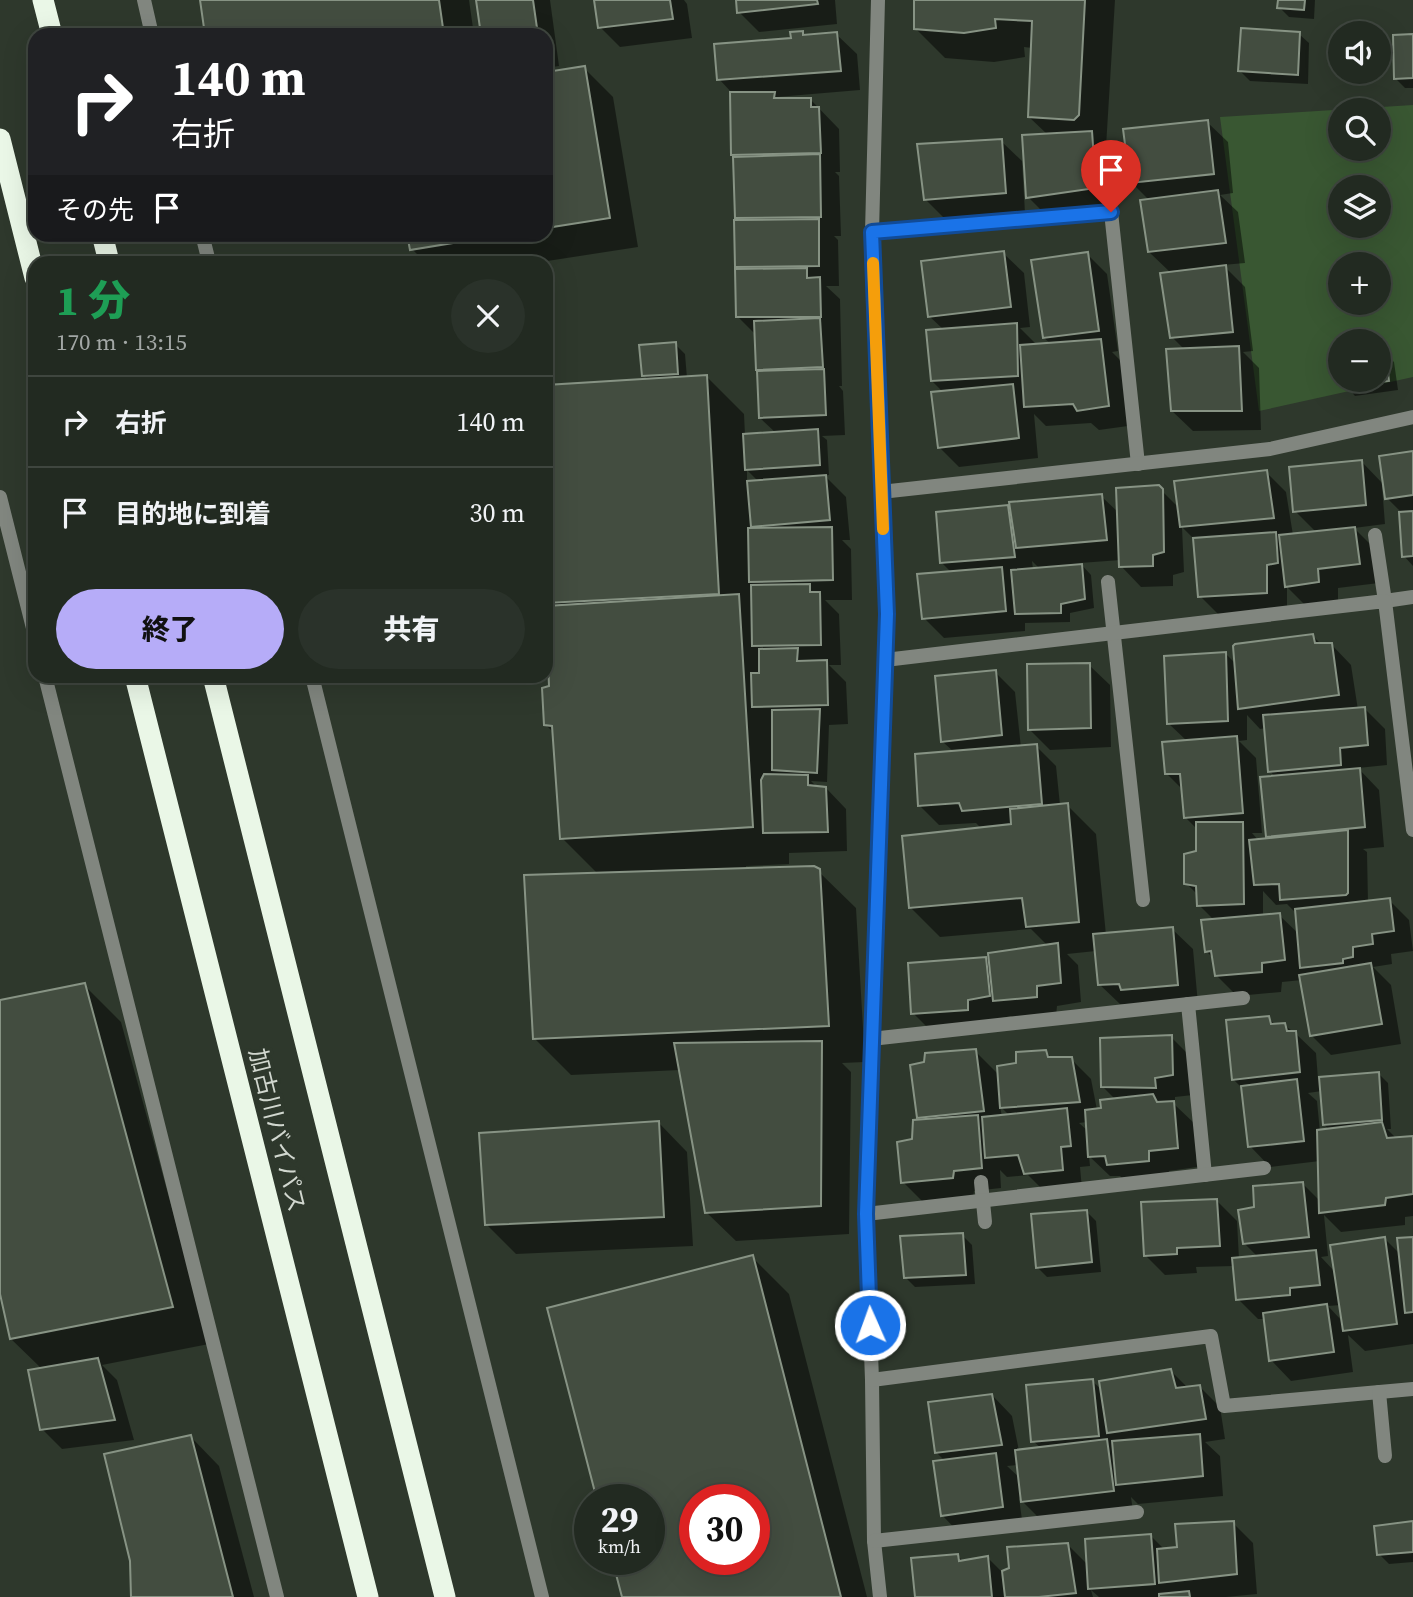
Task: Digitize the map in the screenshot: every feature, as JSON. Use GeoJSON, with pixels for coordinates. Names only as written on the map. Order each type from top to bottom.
{"type":"FeatureCollection","features":[{"type":"Feature","properties":{"kind":"highway"},"geometry":{"type":"LineString","coordinates":[[43,0],[50,28]]}},
{"type":"Feature","properties":{"kind":"highway"},"geometry":{"type":"LineString","coordinates":[[0,139],[29,256]]}},
{"type":"Feature","properties":{"kind":"highway","name":"加古川バイパス"},"geometry":{"type":"LineString","coordinates":[[137,683],[368,1597]]}},
{"type":"Feature","properties":{"kind":"highway","name":"加古川バイパス"},"geometry":{"type":"LineString","coordinates":[[215,683],[445,1597]]}},
{"type":"Feature","properties":{"kind":"street"},"geometry":{"type":"LineString","coordinates":[[144,0],[150,28]]}},
{"type":"Feature","properties":{"kind":"street"},"geometry":{"type":"LineString","coordinates":[[878,0],[872,232],[887,614],[866,1214],[874,1541],[880,1597]]}},
{"type":"Feature","properties":{"kind":"street"},"geometry":{"type":"LineString","coordinates":[[872,232],[1111,212],[1138,464]]}},
{"type":"Feature","properties":{"kind":"street"},"geometry":{"type":"LineString","coordinates":[[881,492],[1270,449],[1413,417]]}},
{"type":"Feature","properties":{"kind":"street"},"geometry":{"type":"LineString","coordinates":[[0,497],[28,608]]}},
{"type":"Feature","properties":{"kind":"street"},"geometry":{"type":"LineString","coordinates":[[1375,535],[1413,830]]}},
{"type":"Feature","properties":{"kind":"street"},"geometry":{"type":"LineString","coordinates":[[1108,582],[1143,901]]}},
{"type":"Feature","properties":{"kind":"street"},"geometry":{"type":"LineString","coordinates":[[885,660],[1413,597]]}},
{"type":"Feature","properties":{"kind":"street"},"geometry":{"type":"LineString","coordinates":[[47,683],[277,1597]]}},
{"type":"Feature","properties":{"kind":"street"},"geometry":{"type":"LineString","coordinates":[[314,683],[542,1597]]}},
{"type":"Feature","properties":{"kind":"street"},"geometry":{"type":"LineString","coordinates":[[871,1040],[1243,999]]}},
{"type":"Feature","properties":{"kind":"street"},"geometry":{"type":"LineString","coordinates":[[1188,1004],[1205,1175]]}},
{"type":"Feature","properties":{"kind":"street"},"geometry":{"type":"LineString","coordinates":[[866,1214],[1264,1168]]}},
{"type":"Feature","properties":{"kind":"street"},"geometry":{"type":"LineString","coordinates":[[981,1182],[985,1222]]}},
{"type":"Feature","properties":{"kind":"street"},"geometry":{"type":"LineString","coordinates":[[872,1380],[1211,1336],[1224,1406],[1413,1389]]}},
{"type":"Feature","properties":{"kind":"street"},"geometry":{"type":"LineString","coordinates":[[1380,1392],[1385,1456]]}},
{"type":"Feature","properties":{"kind":"street"},"geometry":{"type":"LineString","coordinates":[[874,1541],[1137,1513]]}},
{"type":"Feature","properties":{"kind":"green space"},"geometry":{"type":"Polygon","coordinates":[[[1413,105],[1413,377],[1391,382],[1391,329],[1328,329],[1328,392],[1345,392],[1259,411],[1220,117],[1328,110],[1328,161],[1391,161],[1391,106],[1413,105]]]}},
{"type":"Feature","properties":{"kind":"building"},"geometry":{"type":"Polygon","coordinates":[[[200,0],[439,0],[443,28],[204,28],[200,0]]]}},
{"type":"Feature","properties":{"kind":"building"},"geometry":{"type":"Polygon","coordinates":[[[476,0],[533,0],[537,28],[480,28],[476,0]]]}},
{"type":"Feature","properties":{"kind":"building"},"geometry":{"type":"Polygon","coordinates":[[[594,0],[670,0],[673,19],[598,28],[594,0]]]}},
{"type":"Feature","properties":{"kind":"building"},"geometry":{"type":"Polygon","coordinates":[[[736,0],[817,0],[818,4],[737,13],[736,0]]]}},
{"type":"Feature","properties":{"kind":"building"},"geometry":{"type":"Polygon","coordinates":[[[914,0],[1085,0],[1079,115],[1074,120],[1028,117],[1032,21],[995,19],[996,28],[964,33],[914,29],[914,0]]]}},
{"type":"Feature","properties":{"kind":"building"},"geometry":{"type":"Polygon","coordinates":[[[1278,0],[1305,0],[1304,10],[1277,8],[1278,0]]]}},
{"type":"Feature","properties":{"kind":"building"},"geometry":{"type":"Polygon","coordinates":[[[1241,28],[1300,32],[1298,75],[1238,71],[1241,28]]]}},
{"type":"Feature","properties":{"kind":"building"},"geometry":{"type":"Polygon","coordinates":[[[803,31],[803,35],[837,32],[841,71],[717,80],[714,44],[791,38],[790,32],[803,31]]]}},
{"type":"Feature","properties":{"kind":"building"},"geometry":{"type":"Polygon","coordinates":[[[1413,34],[1413,78],[1394,79],[1393,35],[1413,34]]]}},
{"type":"Feature","properties":{"kind":"building"},"geometry":{"type":"Polygon","coordinates":[[[585,66],[610,218],[553,227],[553,71],[585,66]]]}},
{"type":"Feature","properties":{"kind":"building"},"geometry":{"type":"Polygon","coordinates":[[[730,92],[775,92],[774,98],[811,98],[811,107],[819,107],[821,153],[731,155],[730,92]]]}},
{"type":"Feature","properties":{"kind":"building"},"geometry":{"type":"Polygon","coordinates":[[[1208,120],[1214,174],[1130,183],[1123,129],[1208,120]]]}},
{"type":"Feature","properties":{"kind":"building"},"geometry":{"type":"Polygon","coordinates":[[[1092,131],[1096,188],[1026,198],[1022,135],[1092,131]]]}},
{"type":"Feature","properties":{"kind":"building"},"geometry":{"type":"Polygon","coordinates":[[[1002,139],[1006,193],[924,200],[917,144],[1002,139]]]}},
{"type":"Feature","properties":{"kind":"building"},"geometry":{"type":"Polygon","coordinates":[[[820,154],[821,217],[735,218],[733,157],[820,154]]]}},
{"type":"Feature","properties":{"kind":"building"},"geometry":{"type":"Polygon","coordinates":[[[1218,190],[1226,243],[1148,252],[1140,200],[1218,190]]]}},
{"type":"Feature","properties":{"kind":"building"},"geometry":{"type":"Polygon","coordinates":[[[819,219],[819,266],[735,267],[734,220],[819,219]]]}},
{"type":"Feature","properties":{"kind":"building"},"geometry":{"type":"Polygon","coordinates":[[[408,242],[459,242],[410,250],[408,242]]]}},
{"type":"Feature","properties":{"kind":"building"},"geometry":{"type":"Polygon","coordinates":[[[1004,251],[1011,307],[928,317],[921,261],[1004,251]]]}},
{"type":"Feature","properties":{"kind":"building"},"geometry":{"type":"Polygon","coordinates":[[[1088,252],[1099,331],[1043,338],[1031,260],[1088,252]]]}},
{"type":"Feature","properties":{"kind":"building"},"geometry":{"type":"Polygon","coordinates":[[[1226,265],[1233,332],[1170,338],[1160,273],[1226,265]]]}},
{"type":"Feature","properties":{"kind":"building"},"geometry":{"type":"Polygon","coordinates":[[[807,268],[807,278],[820,277],[821,317],[736,317],[735,269],[807,268]]]}},
{"type":"Feature","properties":{"kind":"building"},"geometry":{"type":"Polygon","coordinates":[[[820,318],[823,367],[756,370],[754,321],[820,318]]]}},
{"type":"Feature","properties":{"kind":"building"},"geometry":{"type":"Polygon","coordinates":[[[1017,323],[1018,376],[931,381],[926,330],[1017,323]]]}},
{"type":"Feature","properties":{"kind":"building"},"geometry":{"type":"Polygon","coordinates":[[[1101,339],[1109,406],[1077,411],[1073,404],[1024,407],[1020,345],[1101,339]]]}},
{"type":"Feature","properties":{"kind":"building"},"geometry":{"type":"Polygon","coordinates":[[[676,342],[678,374],[642,376],[639,345],[676,342]]]}},
{"type":"Feature","properties":{"kind":"building"},"geometry":{"type":"Polygon","coordinates":[[[1239,346],[1242,411],[1171,411],[1166,349],[1239,346]]]}},
{"type":"Feature","properties":{"kind":"building"},"geometry":{"type":"Polygon","coordinates":[[[824,369],[826,415],[759,418],[757,371],[824,369]]]}},
{"type":"Feature","properties":{"kind":"building"},"geometry":{"type":"Polygon","coordinates":[[[707,375],[719,594],[553,603],[553,385],[707,375]]]}},
{"type":"Feature","properties":{"kind":"building"},"geometry":{"type":"Polygon","coordinates":[[[1013,384],[1019,438],[938,448],[931,392],[1013,384]]]}},
{"type":"Feature","properties":{"kind":"building"},"geometry":{"type":"Polygon","coordinates":[[[818,429],[820,465],[745,470],[743,434],[818,429]]]}},
{"type":"Feature","properties":{"kind":"building"},"geometry":{"type":"Polygon","coordinates":[[[1413,451],[1413,495],[1385,499],[1379,456],[1413,451]]]}},
{"type":"Feature","properties":{"kind":"building"},"geometry":{"type":"Polygon","coordinates":[[[1362,460],[1366,505],[1293,512],[1289,467],[1362,460]]]}},
{"type":"Feature","properties":{"kind":"building"},"geometry":{"type":"Polygon","coordinates":[[[1267,470],[1274,518],[1180,527],[1174,481],[1267,470]]]}},
{"type":"Feature","properties":{"kind":"building"},"geometry":{"type":"Polygon","coordinates":[[[826,475],[830,520],[751,527],[747,481],[826,475]]]}},
{"type":"Feature","properties":{"kind":"building"},"geometry":{"type":"Polygon","coordinates":[[[1159,485],[1163,489],[1164,552],[1153,555],[1153,566],[1119,567],[1116,488],[1159,485]]]}},
{"type":"Feature","properties":{"kind":"building"},"geometry":{"type":"Polygon","coordinates":[[[1102,494],[1107,540],[1016,548],[1009,502],[1102,494]]]}},
{"type":"Feature","properties":{"kind":"building"},"geometry":{"type":"Polygon","coordinates":[[[1008,505],[1015,557],[940,563],[936,512],[1008,505]]]}},
{"type":"Feature","properties":{"kind":"building"},"geometry":{"type":"Polygon","coordinates":[[[1413,511],[1413,556],[1402,557],[1399,512],[1413,511]]]}},
{"type":"Feature","properties":{"kind":"building"},"geometry":{"type":"Polygon","coordinates":[[[832,527],[833,580],[749,582],[748,528],[832,527]]]}},
{"type":"Feature","properties":{"kind":"building"},"geometry":{"type":"Polygon","coordinates":[[[1355,527],[1360,564],[1318,569],[1319,582],[1285,587],[1279,535],[1355,527]]]}},
{"type":"Feature","properties":{"kind":"building"},"geometry":{"type":"Polygon","coordinates":[[[1276,532],[1278,563],[1267,565],[1267,593],[1198,597],[1193,538],[1276,532]]]}},
{"type":"Feature","properties":{"kind":"building"},"geometry":{"type":"Polygon","coordinates":[[[1082,564],[1085,599],[1061,604],[1061,613],[1015,614],[1011,570],[1082,564]]]}},
{"type":"Feature","properties":{"kind":"building"},"geometry":{"type":"Polygon","coordinates":[[[1002,567],[1006,611],[922,619],[917,574],[1002,567]]]}},
{"type":"Feature","properties":{"kind":"building"},"geometry":{"type":"Polygon","coordinates":[[[810,584],[810,592],[820,592],[821,645],[752,646],[751,585],[810,584]]]}},
{"type":"Feature","properties":{"kind":"building"},"geometry":{"type":"Polygon","coordinates":[[[739,594],[753,827],[560,839],[552,726],[544,725],[542,688],[553,683],[553,606],[739,594]]]}},
{"type":"Feature","properties":{"kind":"building"},"geometry":{"type":"Polygon","coordinates":[[[1313,634],[1315,643],[1332,643],[1339,695],[1238,709],[1235,644],[1313,634]]]}},
{"type":"Feature","properties":{"kind":"building"},"geometry":{"type":"Polygon","coordinates":[[[798,648],[797,661],[827,660],[828,705],[752,707],[751,673],[759,673],[759,649],[798,648]]]}},
{"type":"Feature","properties":{"kind":"building"},"geometry":{"type":"Polygon","coordinates":[[[1226,652],[1228,721],[1167,724],[1164,656],[1226,652]]]}},
{"type":"Feature","properties":{"kind":"building"},"geometry":{"type":"Polygon","coordinates":[[[1090,663],[1091,728],[1028,730],[1027,664],[1090,663]]]}},
{"type":"Feature","properties":{"kind":"building"},"geometry":{"type":"Polygon","coordinates":[[[996,670],[1002,735],[941,742],[935,676],[996,670]]]}},
{"type":"Feature","properties":{"kind":"building"},"geometry":{"type":"Polygon","coordinates":[[[1365,707],[1368,745],[1340,748],[1341,765],[1268,772],[1263,715],[1365,707]]]}},
{"type":"Feature","properties":{"kind":"building"},"geometry":{"type":"Polygon","coordinates":[[[820,709],[817,773],[772,770],[772,710],[820,709]]]}},
{"type":"Feature","properties":{"kind":"building"},"geometry":{"type":"Polygon","coordinates":[[[1237,736],[1243,813],[1184,818],[1180,774],[1165,774],[1162,742],[1237,736]]]}},
{"type":"Feature","properties":{"kind":"building"},"geometry":{"type":"Polygon","coordinates":[[[1037,744],[1042,804],[962,811],[959,803],[918,806],[915,754],[1037,744]]]}},
{"type":"Feature","properties":{"kind":"building"},"geometry":{"type":"Polygon","coordinates":[[[1360,768],[1365,827],[1266,837],[1260,777],[1360,768]]]}},
{"type":"Feature","properties":{"kind":"building"},"geometry":{"type":"Polygon","coordinates":[[[764,774],[808,775],[808,785],[826,787],[828,832],[763,833],[761,780],[764,774]]]}},
{"type":"Feature","properties":{"kind":"building"},"geometry":{"type":"Polygon","coordinates":[[[1068,803],[1079,922],[1026,927],[1022,898],[909,908],[902,836],[1011,824],[1010,809],[1068,803]]]}},
{"type":"Feature","properties":{"kind":"building"},"geometry":{"type":"Polygon","coordinates":[[[1196,822],[1243,822],[1244,904],[1197,906],[1196,886],[1184,884],[1184,854],[1196,851],[1196,822]]]}},
{"type":"Feature","properties":{"kind":"building"},"geometry":{"type":"Polygon","coordinates":[[[1348,830],[1346,895],[1280,900],[1279,884],[1254,885],[1249,840],[1348,830]]]}},
{"type":"Feature","properties":{"kind":"building"},"geometry":{"type":"Polygon","coordinates":[[[814,866],[820,869],[829,1026],[533,1039],[524,875],[814,866]]]}},
{"type":"Feature","properties":{"kind":"building"},"geometry":{"type":"Polygon","coordinates":[[[1390,898],[1394,931],[1372,934],[1373,944],[1353,947],[1353,957],[1343,959],[1343,963],[1300,968],[1295,909],[1390,898]]]}},
{"type":"Feature","properties":{"kind":"building"},"geometry":{"type":"Polygon","coordinates":[[[1280,913],[1285,960],[1262,963],[1262,972],[1215,976],[1211,951],[1205,952],[1201,920],[1280,913]]]}},
{"type":"Feature","properties":{"kind":"building"},"geometry":{"type":"Polygon","coordinates":[[[1173,927],[1178,985],[1121,990],[1119,984],[1098,985],[1093,934],[1173,927]]]}},
{"type":"Feature","properties":{"kind":"building"},"geometry":{"type":"Polygon","coordinates":[[[1058,943],[1061,983],[1037,986],[1037,997],[993,1001],[988,953],[1058,943]]]}},
{"type":"Feature","properties":{"kind":"building"},"geometry":{"type":"Polygon","coordinates":[[[986,957],[990,996],[968,1000],[968,1010],[911,1014],[908,963],[986,957]]]}},
{"type":"Feature","properties":{"kind":"building"},"geometry":{"type":"Polygon","coordinates":[[[1371,963],[1382,1024],[1310,1036],[1299,975],[1371,963]]]}},
{"type":"Feature","properties":{"kind":"building"},"geometry":{"type":"Polygon","coordinates":[[[85,983],[173,1307],[10,1339],[0,1294],[0,1000],[85,983]]]}},
{"type":"Feature","properties":{"kind":"building"},"geometry":{"type":"Polygon","coordinates":[[[1269,1016],[1271,1024],[1285,1023],[1287,1031],[1296,1031],[1300,1072],[1232,1080],[1226,1020],[1269,1016]]]}},
{"type":"Feature","properties":{"kind":"building"},"geometry":{"type":"Polygon","coordinates":[[[1172,1035],[1173,1075],[1155,1078],[1156,1088],[1101,1087],[1100,1038],[1172,1035]]]}},
{"type":"Feature","properties":{"kind":"building"},"geometry":{"type":"Polygon","coordinates":[[[822,1041],[821,1206],[705,1213],[674,1043],[822,1041]]]}},
{"type":"Feature","properties":{"kind":"building"},"geometry":{"type":"Polygon","coordinates":[[[976,1049],[984,1111],[917,1118],[910,1065],[924,1062],[925,1053],[976,1049]]]}},
{"type":"Feature","properties":{"kind":"building"},"geometry":{"type":"Polygon","coordinates":[[[1046,1050],[1048,1057],[1072,1057],[1080,1102],[1000,1108],[997,1066],[1016,1063],[1016,1052],[1046,1050]]]}},
{"type":"Feature","properties":{"kind":"building"},"geometry":{"type":"Polygon","coordinates":[[[1379,1072],[1382,1120],[1323,1125],[1319,1077],[1379,1072]]]}},
{"type":"Feature","properties":{"kind":"building"},"geometry":{"type":"Polygon","coordinates":[[[1297,1079],[1304,1141],[1248,1147],[1241,1086],[1297,1079]]]}},
{"type":"Feature","properties":{"kind":"building"},"geometry":{"type":"Polygon","coordinates":[[[1153,1094],[1157,1102],[1174,1101],[1178,1148],[1149,1151],[1149,1161],[1107,1165],[1105,1156],[1088,1157],[1085,1110],[1101,1108],[1100,1100],[1153,1094]]]}},
{"type":"Feature","properties":{"kind":"building"},"geometry":{"type":"Polygon","coordinates":[[[1067,1108],[1071,1146],[1061,1147],[1063,1170],[1024,1174],[1018,1155],[985,1158],[982,1117],[1067,1108]]]}},
{"type":"Feature","properties":{"kind":"building"},"geometry":{"type":"Polygon","coordinates":[[[978,1115],[982,1168],[954,1171],[953,1178],[901,1183],[897,1142],[912,1139],[913,1120],[978,1115]]]}},
{"type":"Feature","properties":{"kind":"building"},"geometry":{"type":"Polygon","coordinates":[[[659,1121],[664,1217],[485,1225],[479,1133],[659,1121]]]}},
{"type":"Feature","properties":{"kind":"building"},"geometry":{"type":"Polygon","coordinates":[[[1382,1122],[1387,1138],[1413,1136],[1413,1194],[1386,1198],[1385,1205],[1319,1213],[1317,1130],[1382,1122]]]}},
{"type":"Feature","properties":{"kind":"building"},"geometry":{"type":"Polygon","coordinates":[[[1303,1182],[1309,1237],[1243,1244],[1238,1210],[1254,1207],[1253,1186],[1303,1182]]]}},
{"type":"Feature","properties":{"kind":"building"},"geometry":{"type":"Polygon","coordinates":[[[1217,1199],[1220,1246],[1177,1248],[1177,1254],[1144,1256],[1141,1202],[1217,1199]]]}},
{"type":"Feature","properties":{"kind":"building"},"geometry":{"type":"Polygon","coordinates":[[[1087,1210],[1092,1262],[1036,1268],[1031,1214],[1087,1210]]]}},
{"type":"Feature","properties":{"kind":"building"},"geometry":{"type":"Polygon","coordinates":[[[963,1233],[966,1275],[904,1278],[900,1236],[963,1233]]]}},
{"type":"Feature","properties":{"kind":"building"},"geometry":{"type":"Polygon","coordinates":[[[1385,1237],[1397,1324],[1343,1331],[1330,1245],[1385,1237]]]}},
{"type":"Feature","properties":{"kind":"building"},"geometry":{"type":"Polygon","coordinates":[[[1413,1237],[1413,1312],[1405,1313],[1397,1238],[1413,1237]]]}},
{"type":"Feature","properties":{"kind":"building"},"geometry":{"type":"Polygon","coordinates":[[[1316,1250],[1320,1285],[1290,1288],[1290,1295],[1236,1300],[1232,1258],[1316,1250]]]}},
{"type":"Feature","properties":{"kind":"building"},"geometry":{"type":"Polygon","coordinates":[[[753,1255],[841,1597],[622,1597],[616,1575],[665,1575],[665,1484],[593,1484],[547,1308],[753,1255]]]}},
{"type":"Feature","properties":{"kind":"building"},"geometry":{"type":"Polygon","coordinates":[[[1327,1304],[1334,1352],[1269,1361],[1263,1313],[1327,1304]]]}},
{"type":"Feature","properties":{"kind":"building"},"geometry":{"type":"Polygon","coordinates":[[[98,1358],[115,1420],[40,1430],[28,1370],[98,1358]]]}},
{"type":"Feature","properties":{"kind":"building"},"geometry":{"type":"Polygon","coordinates":[[[1171,1369],[1176,1388],[1200,1385],[1206,1419],[1107,1433],[1099,1381],[1171,1369]]]}},
{"type":"Feature","properties":{"kind":"building"},"geometry":{"type":"Polygon","coordinates":[[[1093,1379],[1099,1436],[1031,1442],[1026,1385],[1093,1379]]]}},
{"type":"Feature","properties":{"kind":"building"},"geometry":{"type":"Polygon","coordinates":[[[992,1394],[1002,1445],[935,1453],[928,1402],[992,1394]]]}},
{"type":"Feature","properties":{"kind":"building"},"geometry":{"type":"Polygon","coordinates":[[[1200,1434],[1203,1476],[1116,1485],[1112,1441],[1200,1434]]]}},
{"type":"Feature","properties":{"kind":"building"},"geometry":{"type":"Polygon","coordinates":[[[191,1435],[233,1597],[131,1597],[130,1561],[104,1454],[191,1435]]]}},
{"type":"Feature","properties":{"kind":"building"},"geometry":{"type":"Polygon","coordinates":[[[1107,1439],[1114,1491],[1021,1502],[1015,1450],[1107,1439]]]}},
{"type":"Feature","properties":{"kind":"building"},"geometry":{"type":"Polygon","coordinates":[[[996,1453],[1003,1507],[941,1516],[933,1461],[996,1453]]]}},
{"type":"Feature","properties":{"kind":"building"},"geometry":{"type":"Polygon","coordinates":[[[1234,1521],[1237,1574],[1159,1583],[1157,1549],[1177,1547],[1175,1524],[1234,1521]]]}},
{"type":"Feature","properties":{"kind":"building"},"geometry":{"type":"Polygon","coordinates":[[[1413,1521],[1413,1552],[1377,1555],[1374,1526],[1413,1521]]]}},
{"type":"Feature","properties":{"kind":"building"},"geometry":{"type":"Polygon","coordinates":[[[1151,1534],[1155,1584],[1088,1589],[1085,1539],[1151,1534]]]}},
{"type":"Feature","properties":{"kind":"building"},"geometry":{"type":"Polygon","coordinates":[[[1068,1543],[1076,1593],[1005,1597],[1002,1571],[1009,1568],[1007,1547],[1068,1543]]]}},
{"type":"Feature","properties":{"kind":"building"},"geometry":{"type":"Polygon","coordinates":[[[958,1554],[959,1561],[988,1556],[992,1597],[915,1597],[911,1558],[958,1554]]]}},
{"type":"Feature","properties":{"kind":"building"},"geometry":{"type":"Polygon","coordinates":[[[1189,1591],[1190,1597],[1159,1597],[1159,1594],[1189,1591]]]}},
{"type":"Feature","properties":{"kind":"slow traffic"},"geometry":{"type":"LineString","coordinates":[[873,263],[883,529]]}},
{"type":"Feature","properties":{"kind":"route"},"geometry":{"type":"LineString","coordinates":[[870,1325],[866,1214],[887,614],[872,232],[1111,212]]}}]}
